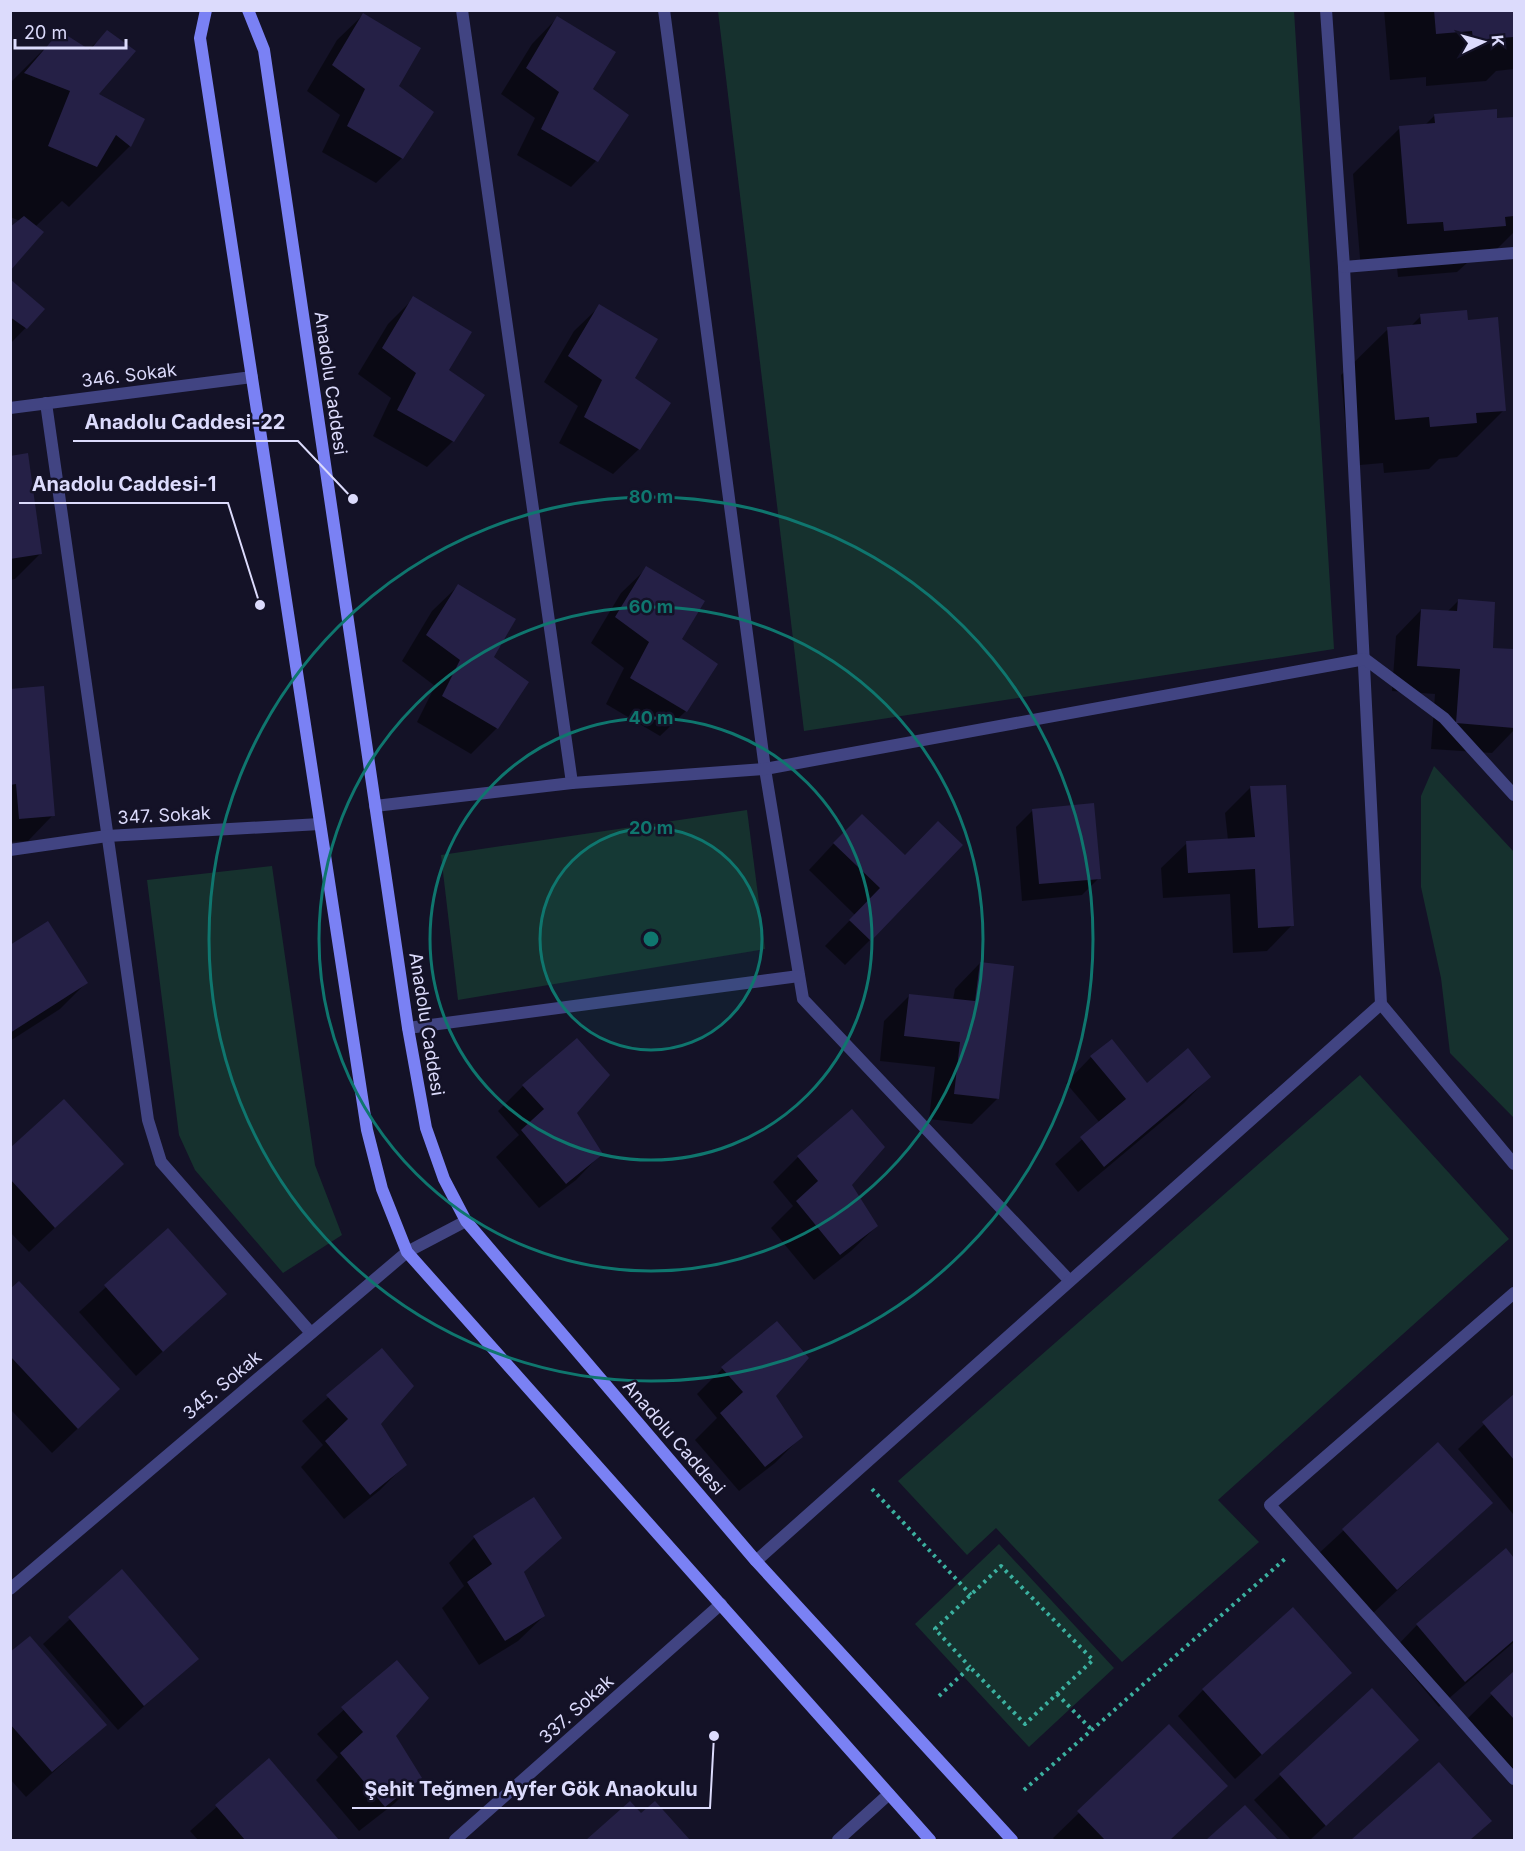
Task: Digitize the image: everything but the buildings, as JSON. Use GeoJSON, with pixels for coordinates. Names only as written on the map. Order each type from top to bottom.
{"type":"FeatureCollection","features":[{"type":"Feature","properties":{"kind":"street"},"geometry":{"type":"LineString","coordinates":[[206,10],[200,38],[367,1130],[382,1189],[407,1252],[930,1840]]}},
{"type":"Feature","properties":{"kind":"street","name":"Anadolu Caddesi"},"geometry":{"type":"LineString","coordinates":[[248,10],[264,50],[408,1028],[426,1128],[444,1179],[466,1221],[756,1561],[1012,1840]]}},
{"type":"Feature","properties":{"kind":"street"},"geometry":{"type":"LineString","coordinates":[[462,10],[572,783]]}},
{"type":"Feature","properties":{"kind":"street"},"geometry":{"type":"LineString","coordinates":[[664,10],[765,769],[803,999],[1069,1280]]}},
{"type":"Feature","properties":{"kind":"street"},"geometry":{"type":"LineString","coordinates":[[1326,10],[1344,267],[1382,1004],[1515,1164]]}},
{"type":"Feature","properties":{"kind":"street"},"geometry":{"type":"LineString","coordinates":[[1344,267],[1515,253]]}},
{"type":"Feature","properties":{"kind":"street","name":"346. Sokak"},"geometry":{"type":"LineString","coordinates":[[10,408],[252,377]]}},
{"type":"Feature","properties":{"kind":"street"},"geometry":{"type":"LineString","coordinates":[[46,403],[148,1119],[161,1162],[311,1333]]}},
{"type":"Feature","properties":{"kind":"street"},"geometry":{"type":"LineString","coordinates":[[375,806],[572,783],[765,769],[1365,659],[1444,718],[1515,795]]}},
{"type":"Feature","properties":{"kind":"street","name":"347. Sokak"},"geometry":{"type":"LineString","coordinates":[[10,850],[107,836],[320,824]]}},
{"type":"Feature","properties":{"kind":"street"},"geometry":{"type":"LineString","coordinates":[[408,1028],[799,976]]}},
{"type":"Feature","properties":{"kind":"street"},"geometry":{"type":"LineString","coordinates":[[756,1561],[1069,1280],[1382,1004]]}},
{"type":"Feature","properties":{"kind":"street","name":"345. Sokak"},"geometry":{"type":"LineString","coordinates":[[10,1589],[407,1252],[466,1221]]}},
{"type":"Feature","properties":{"kind":"street"},"geometry":{"type":"LineString","coordinates":[[1515,1293],[1270,1505],[1515,1779]]}},
{"type":"Feature","properties":{"kind":"street","name":"337. Sokak"},"geometry":{"type":"LineString","coordinates":[[454,1840],[721,1604]]}},
{"type":"Feature","properties":{"kind":"street"},"geometry":{"type":"LineString","coordinates":[[838,1840],[889,1794]]}},
{"type":"Feature","properties":{"kind":"path"},"geometry":{"type":"LineString","coordinates":[[867,1484],[971,1595]]}},
{"type":"Feature","properties":{"kind":"path"},"geometry":{"type":"LineString","coordinates":[[1024,1790],[1304,1543]]}},
{"type":"Feature","properties":{"kind":"path"},"geometry":{"type":"LineString","coordinates":[[1001,1566],[1093,1660],[1025,1724],[970,1667],[935,1629],[1001,1566]]}},
{"type":"Feature","properties":{"kind":"path"},"geometry":{"type":"LineString","coordinates":[[939,1696],[970,1667]]}},
{"type":"Feature","properties":{"kind":"path"},"geometry":{"type":"LineString","coordinates":[[1058,1694],[1092,1730]]}},
{"type":"Feature","properties":{"kind":"green space"},"geometry":{"type":"Polygon","coordinates":[[[718,11],[1294,11],[1334,649],[804,731],[718,11]]]}},
{"type":"Feature","properties":{"kind":"green space"},"geometry":{"type":"Polygon","coordinates":[[[1434,766],[1514,852],[1514,1118],[1450,1053],[1441,978],[1421,887],[1421,796],[1434,766]]]}},
{"type":"Feature","properties":{"kind":"green space"},"geometry":{"type":"Polygon","coordinates":[[[747,810],[765,949],[458,1000],[441,855],[747,810]]]}},
{"type":"Feature","properties":{"kind":"green space"},"geometry":{"type":"Polygon","coordinates":[[[272,866],[315,1165],[342,1235],[283,1273],[195,1170],[179,1135],[147,880],[272,866]]]}},
{"type":"Feature","properties":{"kind":"green space"},"geometry":{"type":"Polygon","coordinates":[[[1360,1075],[1509,1239],[1218,1500],[1259,1542],[1122,1662],[996,1528],[967,1555],[898,1481],[1360,1075]]]}},
{"type":"Feature","properties":{"kind":"green space"},"geometry":{"type":"Polygon","coordinates":[[[999,1544],[1114,1668],[1029,1747],[915,1624],[999,1544]]]}},
{"type":"Feature","properties":{"kind":"place","name":"Anadolu Caddesi-22"},"geometry":{"type":"Point","coordinates":[353,499]}},
{"type":"Feature","properties":{"kind":"place","name":"Anadolu Caddesi-1"},"geometry":{"type":"Point","coordinates":[260,605]}},
{"type":"Feature","properties":{"kind":"place","name":"Şehit Teğmen Ayfer Gök Anaokulu"},"geometry":{"type":"Point","coordinates":[714,1736]}}]}
